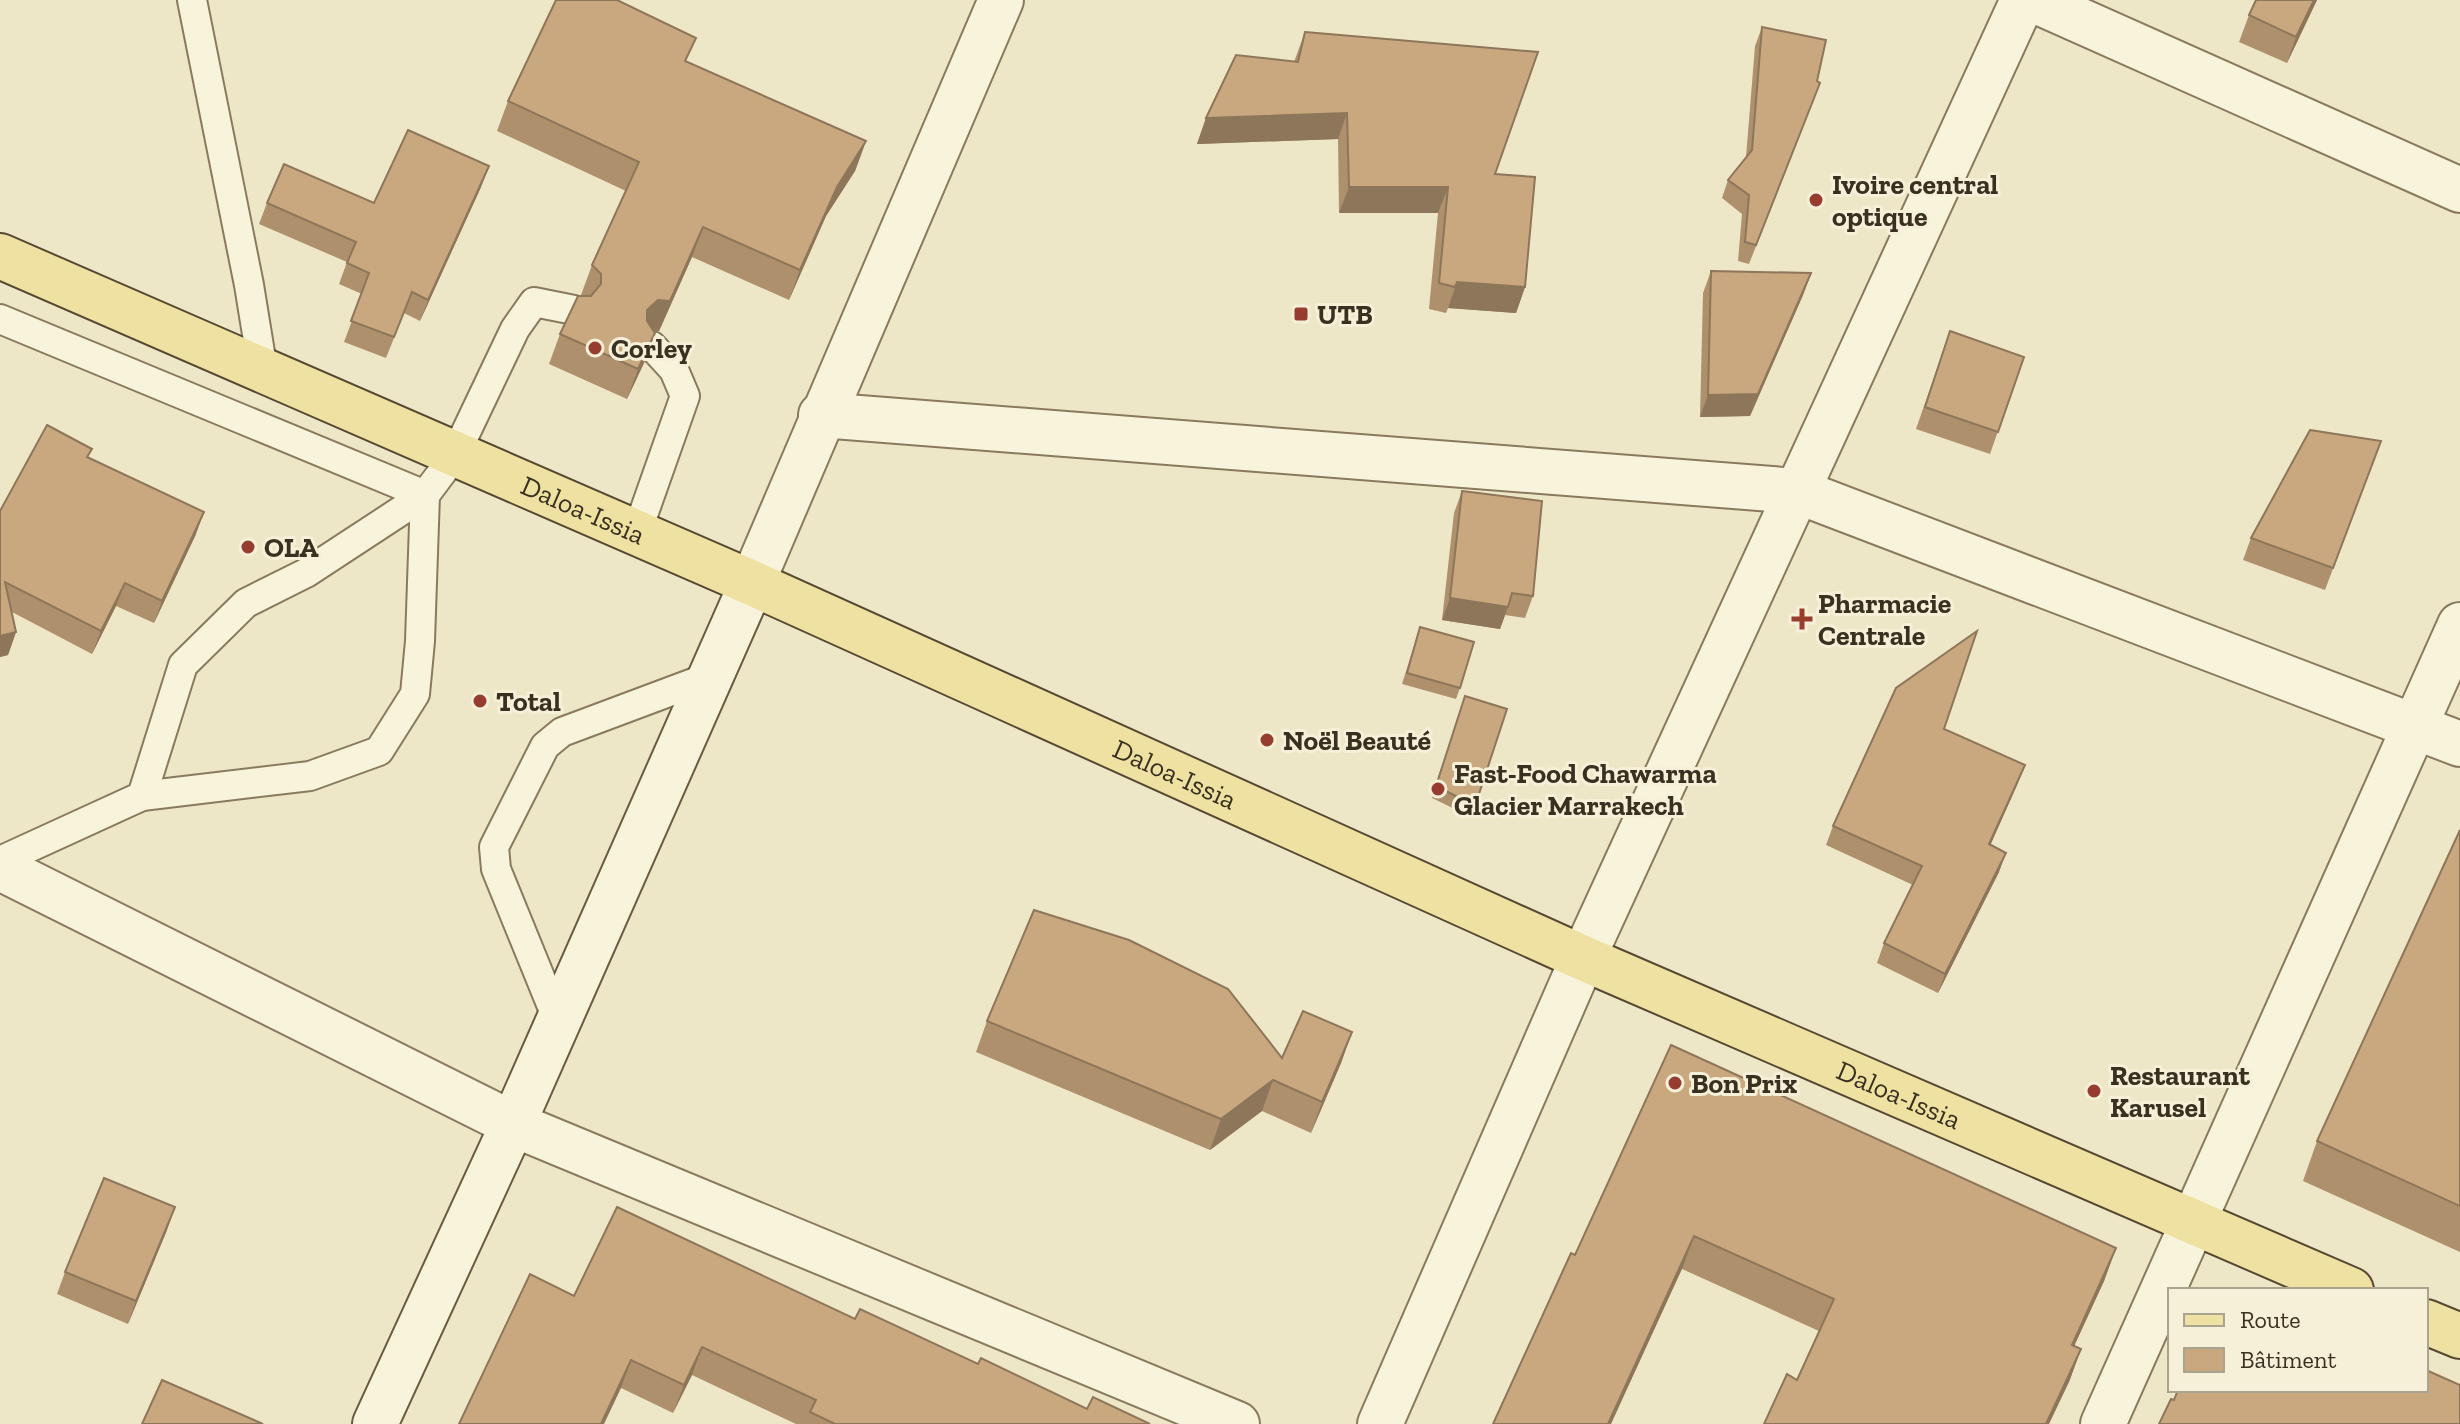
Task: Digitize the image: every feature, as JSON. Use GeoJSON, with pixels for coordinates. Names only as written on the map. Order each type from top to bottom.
{"type":"FeatureCollection","features":[{"type":"Feature","properties":{"kind":"main road","name":"Daloa-Issia"},"geometry":{"type":"LineString","coordinates":[[0,256],[637,532],[1583,958],[2346,1288]]}},
{"type":"Feature","properties":{"kind":"main road"},"geometry":{"type":"LineString","coordinates":[[2428,1323],[2460,1336]]}},
{"type":"Feature","properties":{"kind":"street"},"geometry":{"type":"LineString","coordinates":[[375,1424],[513,1124],[752,583],[821,415],[1001,0]]}},
{"type":"Feature","properties":{"kind":"street"},"geometry":{"type":"LineString","coordinates":[[1380,1424],[1583,958],[2023,0]]}},
{"type":"Feature","properties":{"kind":"street"},"geometry":{"type":"LineString","coordinates":[[2034,0],[2460,190]]}},
{"type":"Feature","properties":{"kind":"street"},"geometry":{"type":"LineString","coordinates":[[821,415],[1797,491],[2460,744]]}},
{"type":"Feature","properties":{"kind":"street"},"geometry":{"type":"LineString","coordinates":[[2103,1424],[2460,625]]}},
{"type":"Feature","properties":{"kind":"street"},"geometry":{"type":"LineString","coordinates":[[0,868],[513,1124],[1237,1424]]}},
{"type":"Feature","properties":{"kind":"lane"},"geometry":{"type":"LineString","coordinates":[[192,0],[249,285],[263,371]]}},
{"type":"Feature","properties":{"kind":"lane"},"geometry":{"type":"LineString","coordinates":[[142,796],[183,665],[246,603],[306,573],[425,495],[455,455],[515,329],[534,302],[574,310]]}},
{"type":"Feature","properties":{"kind":"lane"},"geometry":{"type":"LineString","coordinates":[[0,319],[425,495]]}},
{"type":"Feature","properties":{"kind":"lane"},"geometry":{"type":"LineString","coordinates":[[637,532],[685,396],[674,370],[652,346]]}},
{"type":"Feature","properties":{"kind":"lane"},"geometry":{"type":"LineString","coordinates":[[0,861],[142,796],[310,776],[379,751],[415,694],[425,495]]}},
{"type":"Feature","properties":{"kind":"lane"},"geometry":{"type":"LineString","coordinates":[[558,1021],[496,869],[494,847],[551,739],[562,732],[709,677]]}},
{"type":"Feature","properties":{"kind":"building"},"geometry":{"type":"Polygon","coordinates":[[[556,0],[617,0],[696,38],[685,61],[866,141],[837,187],[800,270],[703,227],[670,301],[658,300],[647,310],[647,321],[655,333],[638,369],[560,334],[578,296],[591,296],[601,284],[601,274],[592,265],[639,162],[508,101],[556,0]]]}},
{"type":"Feature","properties":{"kind":"building"},"geometry":{"type":"Polygon","coordinates":[[[2256,0],[2314,0],[2296,37],[2249,15],[2256,0]]]}},
{"type":"Feature","properties":{"kind":"building"},"geometry":{"type":"Polygon","coordinates":[[[1762,27],[1826,40],[1817,81],[1820,83],[1756,245],[1745,242],[1749,195],[1728,180],[1752,150],[1762,27]]]}},
{"type":"Feature","properties":{"kind":"building"},"geometry":{"type":"Polygon","coordinates":[[[1305,32],[1538,52],[1495,174],[1535,177],[1525,287],[1457,282],[1455,287],[1439,283],[1448,187],[1349,187],[1347,113],[1206,118],[1236,55],[1298,62],[1305,32]]]}},
{"type":"Feature","properties":{"kind":"building"},"geometry":{"type":"Polygon","coordinates":[[[408,130],[489,166],[428,300],[412,292],[394,337],[351,321],[369,273],[347,263],[356,242],[267,203],[284,164],[374,203],[408,130]]]}},
{"type":"Feature","properties":{"kind":"building"},"geometry":{"type":"Polygon","coordinates":[[[1711,271],[1811,273],[1758,394],[1708,395],[1711,271]]]}},
{"type":"Feature","properties":{"kind":"building"},"geometry":{"type":"Polygon","coordinates":[[[1950,331],[2024,357],[1998,432],[1925,407],[1950,331]]]}},
{"type":"Feature","properties":{"kind":"building"},"geometry":{"type":"Polygon","coordinates":[[[47,425],[92,449],[87,457],[204,512],[162,601],[125,583],[101,631],[5,582],[16,632],[0,636],[0,511],[47,425]]]}},
{"type":"Feature","properties":{"kind":"building"},"geometry":{"type":"Polygon","coordinates":[[[2310,430],[2381,441],[2333,568],[2251,538],[2310,430]]]}},
{"type":"Feature","properties":{"kind":"building"},"geometry":{"type":"Polygon","coordinates":[[[1462,491],[1542,501],[1533,596],[1512,593],[1508,607],[1450,598],[1462,491]]]}},
{"type":"Feature","properties":{"kind":"building"},"geometry":{"type":"Polygon","coordinates":[[[1420,627],[1474,642],[1460,688],[1407,673],[1420,627]]]}},
{"type":"Feature","properties":{"kind":"building"},"geometry":{"type":"Polygon","coordinates":[[[1977,631],[1944,729],[2025,765],[1989,844],[2006,853],[1945,974],[1884,943],[1922,866],[1833,826],[1896,688],[1977,631]]]}},
{"type":"Feature","properties":{"kind":"building"},"geometry":{"type":"Polygon","coordinates":[[[1465,696],[1507,709],[1475,806],[1436,786],[1465,696]]]}},
{"type":"Feature","properties":{"kind":"building"},"geometry":{"type":"Polygon","coordinates":[[[2460,830],[2460,1206],[2317,1141],[2460,830]]]}},
{"type":"Feature","properties":{"kind":"building"},"geometry":{"type":"Polygon","coordinates":[[[1034,910],[1129,940],[1228,989],[1282,1058],[1303,1011],[1352,1032],[1322,1102],[1273,1080],[1221,1119],[987,1021],[1034,910]]]}},
{"type":"Feature","properties":{"kind":"building"},"geometry":{"type":"Polygon","coordinates":[[[1671,1045],[2116,1248],[2072,1345],[2081,1349],[2046,1424],[1764,1424],[1787,1374],[1797,1380],[1834,1299],[1694,1236],[1608,1424],[1493,1424],[1671,1045]]]}},
{"type":"Feature","properties":{"kind":"building"},"geometry":{"type":"Polygon","coordinates":[[[104,1178],[175,1207],[136,1301],[65,1272],[104,1178]]]}},
{"type":"Feature","properties":{"kind":"building"},"geometry":{"type":"Polygon","coordinates":[[[617,1207],[855,1319],[860,1309],[978,1364],[981,1358],[1087,1409],[1093,1397],[1150,1424],[835,1424],[810,1412],[816,1400],[702,1347],[684,1385],[631,1360],[601,1424],[459,1424],[530,1274],[574,1296],[617,1207]]]}},
{"type":"Feature","properties":{"kind":"building"},"geometry":{"type":"Polygon","coordinates":[[[2428,1371],[2460,1385],[2460,1424],[2159,1424],[2171,1399],[2174,1400],[2177,1392],[2428,1392],[2428,1371]]]}},
{"type":"Feature","properties":{"kind":"building"},"geometry":{"type":"Polygon","coordinates":[[[162,1380],[263,1424],[142,1424],[162,1380]]]}},
{"type":"Feature","properties":{"kind":"place","name":"Ivoire central optique"},"geometry":{"type":"Point","coordinates":[1816,200]}},
{"type":"Feature","properties":{"kind":"place","name":"UTB"},"geometry":{"type":"Point","coordinates":[1301,314]}},
{"type":"Feature","properties":{"kind":"place","name":"Corley"},"geometry":{"type":"Point","coordinates":[595,348]}},
{"type":"Feature","properties":{"kind":"place","name":"OLA"},"geometry":{"type":"Point","coordinates":[248,547]}},
{"type":"Feature","properties":{"kind":"place","name":"Pharmacie Centrale"},"geometry":{"type":"Point","coordinates":[1802,619]}},
{"type":"Feature","properties":{"kind":"place","name":"Total"},"geometry":{"type":"Point","coordinates":[480,701]}},
{"type":"Feature","properties":{"kind":"place","name":"Noël Beauté"},"geometry":{"type":"Point","coordinates":[1267,740]}},
{"type":"Feature","properties":{"kind":"place","name":"Fast-Food Chawarma Glacier Marrakech"},"geometry":{"type":"Point","coordinates":[1438,789]}},
{"type":"Feature","properties":{"kind":"place","name":"Bon Prix"},"geometry":{"type":"Point","coordinates":[1675,1083]}},
{"type":"Feature","properties":{"kind":"place","name":"Restaurant Karusel"},"geometry":{"type":"Point","coordinates":[2094,1091]}}]}
